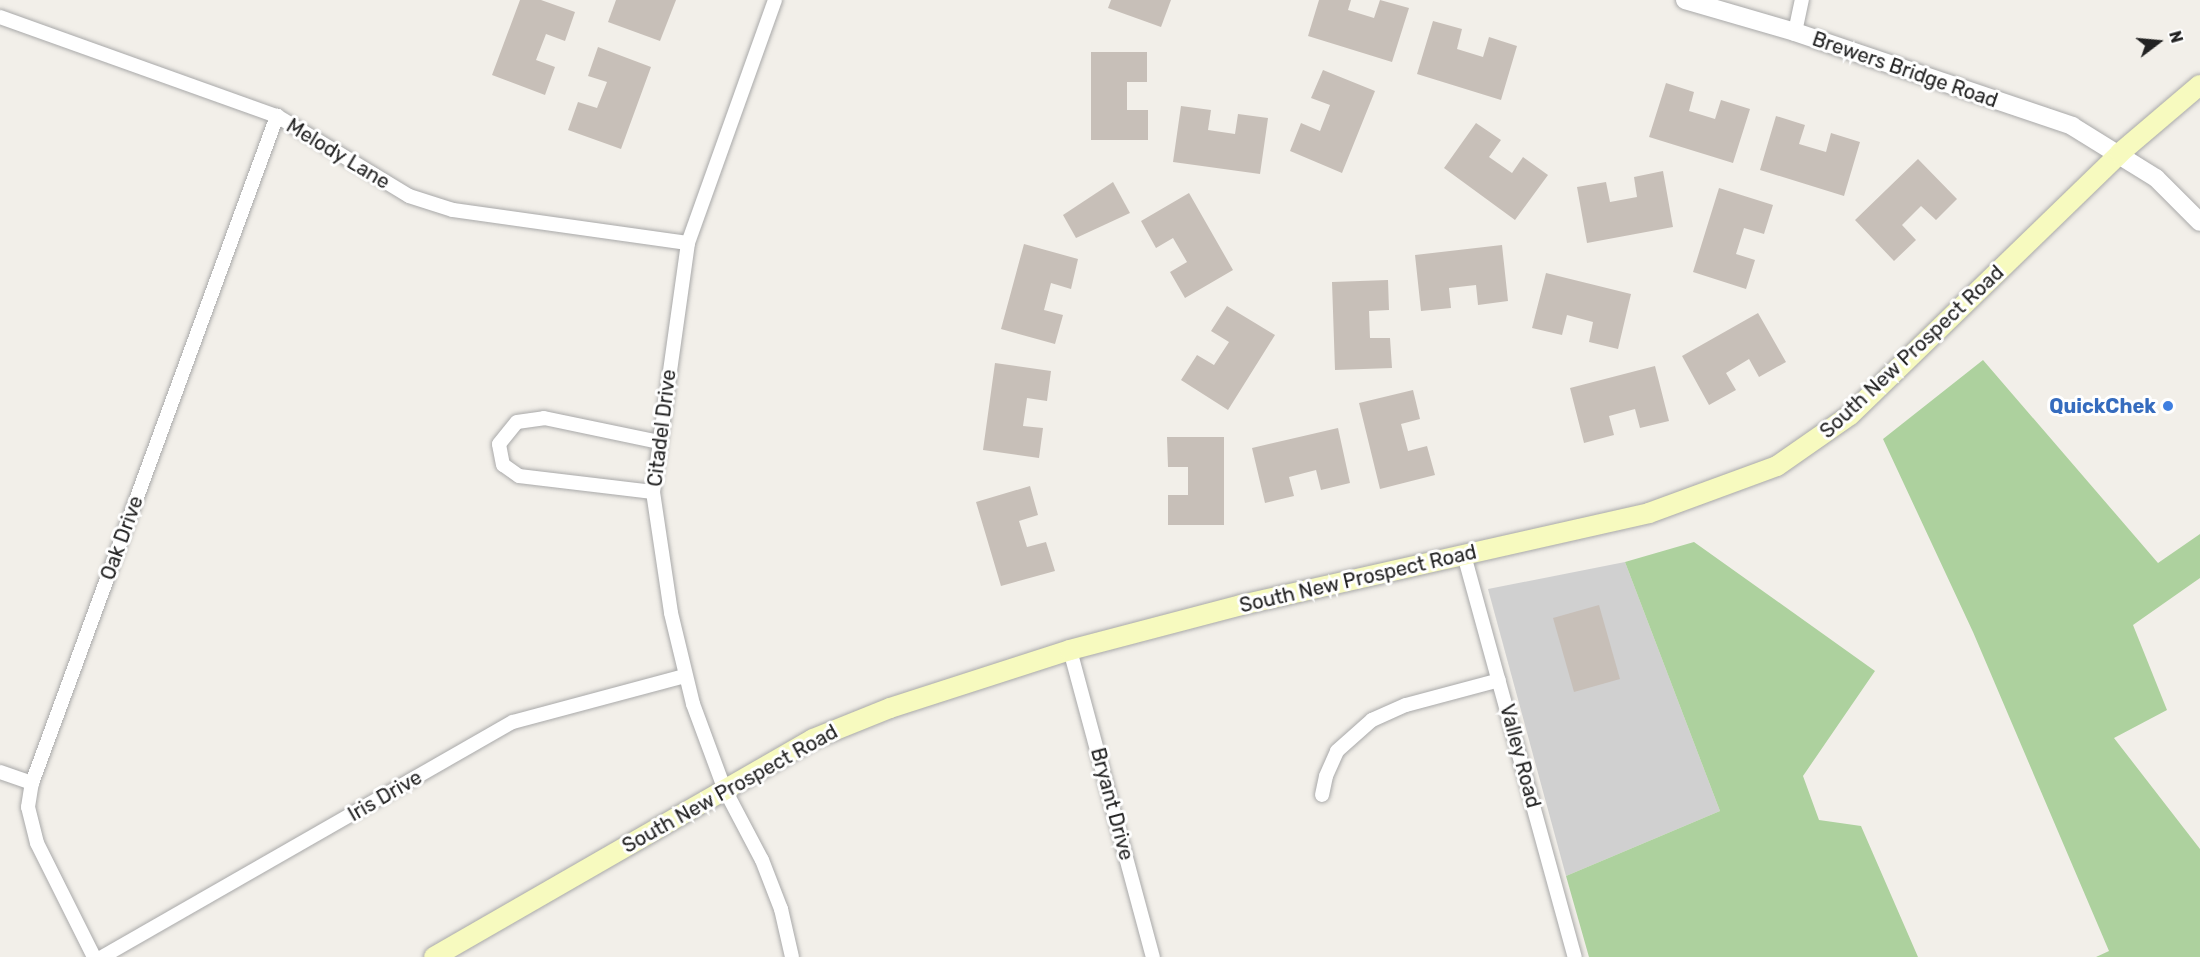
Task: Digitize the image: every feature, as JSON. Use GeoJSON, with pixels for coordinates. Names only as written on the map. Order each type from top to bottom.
{"type":"FeatureCollection","features":[{"type":"Feature","properties":{"kind":"main road","name":"South New Prospect Road"},"geometry":{"type":"LineString","coordinates":[[434,957],[724,788],[824,735],[890,708],[1070,650],[1241,605],[1649,513],[1744,481],[1801,452],[1850,415],[1922,348],[2120,153],[2200,85]]}},
{"type":"Feature","properties":{"kind":"street","name":"Citadel Drive"},"geometry":{"type":"LineString","coordinates":[[776,0],[688,243],[653,492],[685,676],[724,788],[762,860],[781,909],[792,957]]}},
{"type":"Feature","properties":{"kind":"street","name":"Brewers Bridge Road"},"geometry":{"type":"LineString","coordinates":[[1685,0],[1795,32],[2072,126],[2120,153],[2156,178],[2200,222]]}},
{"type":"Feature","properties":{"kind":"street"},"geometry":{"type":"LineString","coordinates":[[1795,32],[1802,0]]}},
{"type":"Feature","properties":{"kind":"street","name":"Melody Lane"},"geometry":{"type":"LineString","coordinates":[[0,17],[277,116],[378,180],[410,196],[453,210],[688,243]]}},
{"type":"Feature","properties":{"kind":"street","name":"Oak Drive"},"geometry":{"type":"LineString","coordinates":[[94,957],[38,843],[28,807],[32,783],[277,116]]}},
{"type":"Feature","properties":{"kind":"street"},"geometry":{"type":"LineString","coordinates":[[653,492],[519,476],[503,465],[499,444],[517,422],[544,418],[659,442]]}},
{"type":"Feature","properties":{"kind":"street","name":"Valley Road"},"geometry":{"type":"LineString","coordinates":[[1464,555],[1575,957]]}},
{"type":"Feature","properties":{"kind":"street","name":"Bryant Drive"},"geometry":{"type":"LineString","coordinates":[[1070,650],[1154,957]]}},
{"type":"Feature","properties":{"kind":"street","name":"Iris Drive"},"geometry":{"type":"LineString","coordinates":[[102,957],[513,722],[685,676]]}},
{"type":"Feature","properties":{"kind":"street"},"geometry":{"type":"LineString","coordinates":[[1322,795],[1326,776],[1337,751],[1372,720],[1406,705],[1499,680]]}},
{"type":"Feature","properties":{"kind":"street"},"geometry":{"type":"LineString","coordinates":[[0,772],[32,783]]}},
{"type":"Feature","properties":{"kind":"shaded area"},"geometry":{"type":"Polygon","coordinates":[[[1625,562],[1720,811],[1566,876],[1488,589],[1625,562]]]}},
{"type":"Feature","properties":{"kind":"green space"},"geometry":{"type":"Polygon","coordinates":[[[1983,360],[2158,563],[2200,534],[2200,578],[2133,625],[2167,710],[2114,738],[2200,849],[2200,957],[2096,957],[2109,951],[1973,632],[1883,439],[1983,360]]]}},
{"type":"Feature","properties":{"kind":"green space"},"geometry":{"type":"Polygon","coordinates":[[[1694,542],[1875,671],[1803,776],[1819,820],[1861,826],[1918,957],[1589,957],[1566,876],[1720,811],[1625,562],[1694,542]]]}},
{"type":"Feature","properties":{"kind":"building"},"geometry":{"type":"Polygon","coordinates":[[[520,0],[541,0],[575,12],[565,41],[546,34],[536,60],[555,67],[545,95],[492,75],[520,0]]]}},
{"type":"Feature","properties":{"kind":"building"},"geometry":{"type":"Polygon","coordinates":[[[616,0],[676,0],[660,41],[608,22],[616,0]]]}},
{"type":"Feature","properties":{"kind":"building"},"geometry":{"type":"Polygon","coordinates":[[[1111,0],[1171,0],[1161,27],[1108,8],[1111,0]]]}},
{"type":"Feature","properties":{"kind":"building"},"geometry":{"type":"Polygon","coordinates":[[[1319,0],[1351,0],[1348,10],[1374,18],[1380,0],[1409,8],[1392,62],[1308,36],[1319,0]]]}},
{"type":"Feature","properties":{"kind":"building"},"geometry":{"type":"Polygon","coordinates":[[[1433,21],[1462,29],[1457,49],[1483,57],[1489,37],[1517,46],[1501,100],[1417,74],[1433,21]]]}},
{"type":"Feature","properties":{"kind":"building"},"geometry":{"type":"Polygon","coordinates":[[[598,47],[651,67],[621,149],[568,130],[578,102],[597,108],[607,82],[588,76],[598,47]]]}},
{"type":"Feature","properties":{"kind":"building"},"geometry":{"type":"Polygon","coordinates":[[[1091,52],[1147,52],[1147,82],[1127,82],[1127,110],[1148,110],[1148,140],[1091,140],[1091,52]]]}},
{"type":"Feature","properties":{"kind":"building"},"geometry":{"type":"Polygon","coordinates":[[[1323,70],[1375,91],[1342,173],[1290,151],[1301,123],[1320,131],[1330,105],[1311,98],[1323,70]]]}},
{"type":"Feature","properties":{"kind":"building"},"geometry":{"type":"Polygon","coordinates":[[[1666,83],[1694,92],[1689,111],[1715,119],[1721,100],[1750,109],[1733,163],[1649,137],[1666,83]]]}},
{"type":"Feature","properties":{"kind":"building"},"geometry":{"type":"Polygon","coordinates":[[[1181,106],[1211,110],[1208,130],[1235,134],[1238,114],[1268,118],[1260,174],[1173,162],[1181,106]]]}},
{"type":"Feature","properties":{"kind":"building"},"geometry":{"type":"Polygon","coordinates":[[[1776,116],[1805,125],[1799,144],[1826,152],[1831,133],[1860,142],[1844,196],[1760,170],[1776,116]]]}},
{"type":"Feature","properties":{"kind":"building"},"geometry":{"type":"Polygon","coordinates":[[[1476,123],[1501,140],[1489,157],[1512,173],[1523,157],[1548,175],[1515,220],[1444,168],[1476,123]]]}},
{"type":"Feature","properties":{"kind":"building"},"geometry":{"type":"Polygon","coordinates":[[[1918,159],[1957,199],[1936,220],[1921,206],[1902,225],[1916,240],[1894,261],[1855,220],[1918,159]]]}},
{"type":"Feature","properties":{"kind":"building"},"geometry":{"type":"Polygon","coordinates":[[[1663,171],[1673,227],[1587,243],[1577,187],[1606,182],[1610,202],[1637,197],[1634,177],[1663,171]]]}},
{"type":"Feature","properties":{"kind":"building"},"geometry":{"type":"Polygon","coordinates":[[[1113,182],[1130,213],[1076,238],[1063,215],[1113,182]]]}},
{"type":"Feature","properties":{"kind":"building"},"geometry":{"type":"Polygon","coordinates":[[[1719,188],[1773,205],[1764,234],[1744,228],[1736,254],[1755,260],[1746,289],[1693,272],[1719,188]]]}},
{"type":"Feature","properties":{"kind":"building"},"geometry":{"type":"Polygon","coordinates":[[[1189,193],[1233,270],[1185,298],[1170,272],[1187,262],[1173,238],[1156,248],[1141,221],[1189,193]]]}},
{"type":"Feature","properties":{"kind":"building"},"geometry":{"type":"Polygon","coordinates":[[[1024,244],[1078,259],[1071,289],[1051,283],[1044,310],[1063,315],[1055,344],[1001,329],[1024,244]]]}},
{"type":"Feature","properties":{"kind":"building"},"geometry":{"type":"Polygon","coordinates":[[[1502,245],[1508,301],[1478,305],[1476,285],[1449,288],[1451,308],[1421,311],[1415,255],[1502,245]]]}},
{"type":"Feature","properties":{"kind":"building"},"geometry":{"type":"Polygon","coordinates":[[[1546,273],[1631,294],[1618,349],[1589,342],[1593,322],[1567,315],[1562,335],[1532,328],[1546,273]]]}},
{"type":"Feature","properties":{"kind":"building"},"geometry":{"type":"Polygon","coordinates":[[[1388,280],[1389,310],[1369,311],[1370,338],[1390,338],[1392,368],[1335,370],[1332,282],[1388,280]]]}},
{"type":"Feature","properties":{"kind":"building"},"geometry":{"type":"Polygon","coordinates":[[[1227,306],[1275,335],[1228,410],[1181,380],[1197,355],[1214,365],[1229,342],[1211,331],[1227,306]]]}},
{"type":"Feature","properties":{"kind":"building"},"geometry":{"type":"Polygon","coordinates":[[[1758,313],[1786,362],[1759,377],[1749,359],[1726,373],[1736,390],[1709,405],[1682,356],[1758,313]]]}},
{"type":"Feature","properties":{"kind":"building"},"geometry":{"type":"Polygon","coordinates":[[[995,363],[1051,371],[1047,401],[1027,398],[1023,426],[1043,428],[1039,458],[983,450],[995,363]]]}},
{"type":"Feature","properties":{"kind":"building"},"geometry":{"type":"Polygon","coordinates":[[[1655,366],[1669,421],[1640,428],[1635,409],[1609,416],[1614,435],[1584,443],[1570,388],[1655,366]]]}},
{"type":"Feature","properties":{"kind":"building"},"geometry":{"type":"Polygon","coordinates":[[[1413,390],[1420,419],[1401,424],[1408,451],[1427,446],[1435,475],[1380,489],[1359,403],[1413,390]]]}},
{"type":"Feature","properties":{"kind":"building"},"geometry":{"type":"Polygon","coordinates":[[[1338,428],[1350,483],[1321,490],[1316,470],[1289,477],[1294,496],[1265,503],[1252,448],[1338,428]]]}},
{"type":"Feature","properties":{"kind":"building"},"geometry":{"type":"Polygon","coordinates":[[[1167,437],[1224,437],[1224,525],[1168,525],[1168,495],[1188,495],[1188,467],[1168,467],[1167,437]]]}},
{"type":"Feature","properties":{"kind":"building"},"geometry":{"type":"Polygon","coordinates":[[[1030,486],[1038,515],[1019,521],[1027,547],[1046,542],[1055,571],[1001,586],[976,502],[1030,486]]]}},
{"type":"Feature","properties":{"kind":"building"},"geometry":{"type":"Polygon","coordinates":[[[1599,605],[1620,679],[1574,692],[1553,618],[1599,605]]]}},
{"type":"Feature","properties":{"kind":"place","name":"QuickChek"},"geometry":{"type":"Point","coordinates":[2168,406]}}]}
